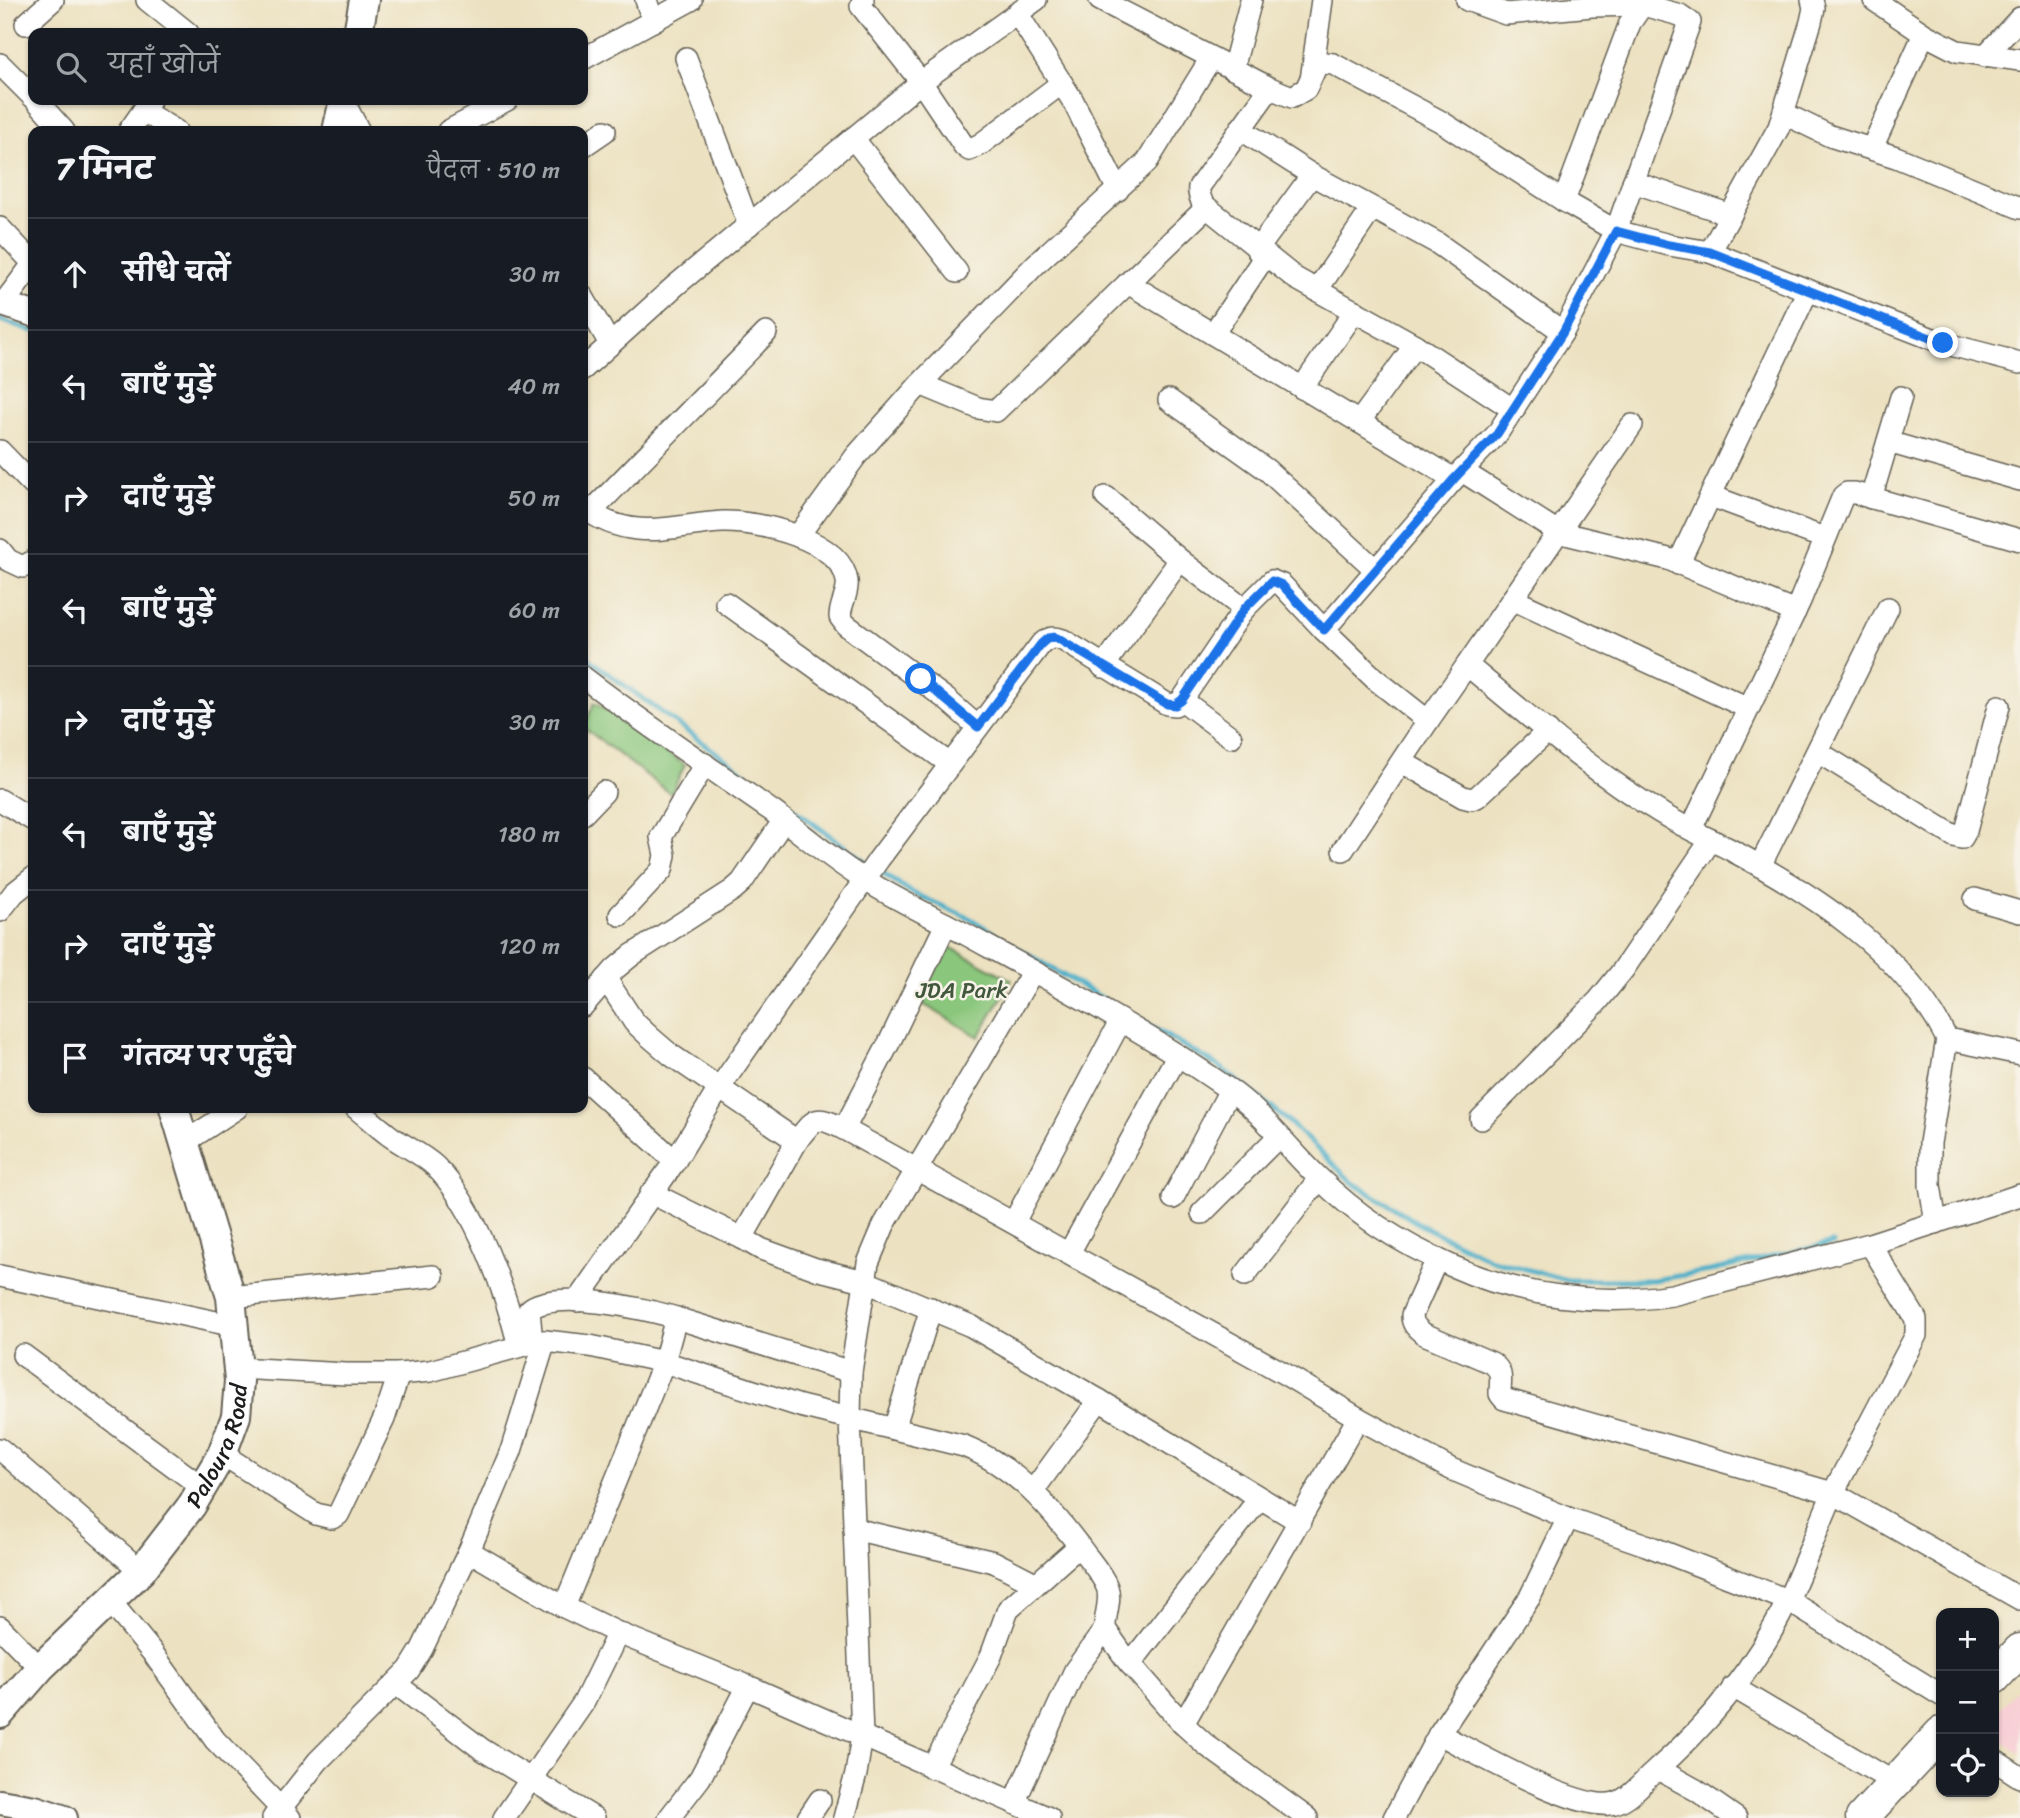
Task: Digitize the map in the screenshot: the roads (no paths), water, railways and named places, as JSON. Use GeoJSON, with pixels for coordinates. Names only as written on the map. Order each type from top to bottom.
{"type":"FeatureCollection","features":[{"type":"Feature","properties":{"kind":"main road"},"geometry":{"type":"LineString","coordinates":[[359,28],[364,0]]}},
{"type":"Feature","properties":{"kind":"main road"},"geometry":{"type":"LineString","coordinates":[[338,126],[342,105]]}},
{"type":"Feature","properties":{"kind":"main road","name":"Paloura Road"},"geometry":{"type":"LineString","coordinates":[[0,1714],[40,1668],[141,1571],[192,1505],[222,1454],[236,1416],[239,1381],[231,1297],[176,1113]]}},
{"type":"Feature","properties":{"kind":"main road"},"geometry":{"type":"LineString","coordinates":[[1999,1673],[2020,1650]]}},
{"type":"Feature","properties":{"kind":"main road"},"geometry":{"type":"LineString","coordinates":[[1862,1818],[1940,1734]]}},
{"type":"Feature","properties":{"kind":"street"},"geometry":{"type":"LineString","coordinates":[[26,24],[53,0]]}},
{"type":"Feature","properties":{"kind":"street"},"geometry":{"type":"LineString","coordinates":[[147,0],[182,28]]}},
{"type":"Feature","properties":{"kind":"street"},"geometry":{"type":"LineString","coordinates":[[646,0],[653,21]]}},
{"type":"Feature","properties":{"kind":"street"},"geometry":{"type":"LineString","coordinates":[[588,56],[691,0]]}},
{"type":"Feature","properties":{"kind":"street"},"geometry":{"type":"LineString","coordinates":[[863,0],[861,6],[921,82],[969,150],[981,144],[1062,83]]}},
{"type":"Feature","properties":{"kind":"street"},"geometry":{"type":"LineString","coordinates":[[588,364],[749,225],[921,82],[1035,0]]}},
{"type":"Feature","properties":{"kind":"street"},"geometry":{"type":"LineString","coordinates":[[1100,0],[1133,8],[1211,58],[1292,97],[1307,89],[1312,73],[1322,0]]}},
{"type":"Feature","properties":{"kind":"street"},"geometry":{"type":"LineString","coordinates":[[1233,69],[1251,0]]}},
{"type":"Feature","properties":{"kind":"street"},"geometry":{"type":"LineString","coordinates":[[1324,630],[1458,475],[1497,434],[1563,332],[1616,231],[1690,22],[1680,15],[1644,3],[1506,14],[1467,0]]}},
{"type":"Feature","properties":{"kind":"street"},"geometry":{"type":"LineString","coordinates":[[1710,252],[1785,114],[1811,22],[1814,8],[1812,0]]}},
{"type":"Feature","properties":{"kind":"street"},"geometry":{"type":"LineString","coordinates":[[1874,0],[1924,34],[1957,51],[2020,60]]}},
{"type":"Feature","properties":{"kind":"street"},"geometry":{"type":"LineString","coordinates":[[1564,201],[1630,23],[1644,3]]}},
{"type":"Feature","properties":{"kind":"street"},"geometry":{"type":"LineString","coordinates":[[1017,13],[1083,119],[1118,190]]}},
{"type":"Feature","properties":{"kind":"street"},"geometry":{"type":"LineString","coordinates":[[1985,56],[2020,18]]}},
{"type":"Feature","properties":{"kind":"street"},"geometry":{"type":"LineString","coordinates":[[1872,148],[1924,34]]}},
{"type":"Feature","properties":{"kind":"street"},"geometry":{"type":"LineString","coordinates":[[686,58],[749,225]]}},
{"type":"Feature","properties":{"kind":"street"},"geometry":{"type":"LineString","coordinates":[[798,536],[856,456],[920,384],[1036,264],[1118,190],[1154,152],[1211,58]]}},
{"type":"Feature","properties":{"kind":"street"},"geometry":{"type":"LineString","coordinates":[[1312,73],[1317,65],[1325,62],[1333,64],[1440,121],[1564,201],[1616,231],[1669,245],[1710,252],[1943,343],[2020,363]]}},
{"type":"Feature","properties":{"kind":"street"},"geometry":{"type":"LineString","coordinates":[[0,64],[28,93]]}},
{"type":"Feature","properties":{"kind":"street"},"geometry":{"type":"LineString","coordinates":[[1270,88],[1199,187],[1198,192],[1204,205],[1295,278],[1415,345],[1514,410]]}},
{"type":"Feature","properties":{"kind":"street"},"geometry":{"type":"LineString","coordinates":[[40,105],[59,126]]}},
{"type":"Feature","properties":{"kind":"street"},"geometry":{"type":"LineString","coordinates":[[132,126],[147,105],[170,126]]}},
{"type":"Feature","properties":{"kind":"street"},"geometry":{"type":"LineString","coordinates":[[346,105],[356,126]]}},
{"type":"Feature","properties":{"kind":"street"},"geometry":{"type":"LineString","coordinates":[[457,126],[497,105]]}},
{"type":"Feature","properties":{"kind":"street"},"geometry":{"type":"LineString","coordinates":[[1785,114],[1830,136],[1872,148],[2020,208]]}},
{"type":"Feature","properties":{"kind":"street"},"geometry":{"type":"LineString","coordinates":[[1240,129],[1312,175],[1437,243],[1563,332]]}},
{"type":"Feature","properties":{"kind":"street"},"geometry":{"type":"LineString","coordinates":[[588,143],[606,131]]}},
{"type":"Feature","properties":{"kind":"street"},"geometry":{"type":"LineString","coordinates":[[853,138],[957,272]]}},
{"type":"Feature","properties":{"kind":"street"},"geometry":{"type":"LineString","coordinates":[[1213,334],[1312,175]]}},
{"type":"Feature","properties":{"kind":"street"},"geometry":{"type":"LineString","coordinates":[[1633,182],[1731,215]]}},
{"type":"Feature","properties":{"kind":"street"},"geometry":{"type":"LineString","coordinates":[[920,384],[978,408],[996,411],[1199,215],[1204,205]]}},
{"type":"Feature","properties":{"kind":"street"},"geometry":{"type":"LineString","coordinates":[[1317,290],[1372,209]]}},
{"type":"Feature","properties":{"kind":"street"},"geometry":{"type":"LineString","coordinates":[[0,228],[28,259]]}},
{"type":"Feature","properties":{"kind":"street"},"geometry":{"type":"LineString","coordinates":[[28,270],[2,303],[28,312]]}},
{"type":"Feature","properties":{"kind":"street"},"geometry":{"type":"LineString","coordinates":[[1128,283],[1359,422],[1558,532],[1668,559],[1795,612]]}},
{"type":"Feature","properties":{"kind":"street"},"geometry":{"type":"LineString","coordinates":[[1678,564],[1808,290]]}},
{"type":"Feature","properties":{"kind":"street"},"geometry":{"type":"LineString","coordinates":[[588,306],[610,344]]}},
{"type":"Feature","properties":{"kind":"street"},"geometry":{"type":"LineString","coordinates":[[1302,388],[1355,312]]}},
{"type":"Feature","properties":{"kind":"street"},"geometry":{"type":"LineString","coordinates":[[588,509],[766,333]]}},
{"type":"Feature","properties":{"kind":"street"},"geometry":{"type":"LineString","coordinates":[[1359,422],[1415,345]]}},
{"type":"Feature","properties":{"kind":"street"},"geometry":{"type":"LineString","coordinates":[[1871,498],[1901,397]]}},
{"type":"Feature","properties":{"kind":"street"},"geometry":{"type":"LineString","coordinates":[[1170,400],[1267,470],[1376,569]]}},
{"type":"Feature","properties":{"kind":"street"},"geometry":{"type":"LineString","coordinates":[[1343,850],[1632,425]]}},
{"type":"Feature","properties":{"kind":"street"},"geometry":{"type":"LineString","coordinates":[[1888,442],[2020,480]]}},
{"type":"Feature","properties":{"kind":"street"},"geometry":{"type":"LineString","coordinates":[[0,452],[28,480]]}},
{"type":"Feature","properties":{"kind":"street"},"geometry":{"type":"LineString","coordinates":[[1691,829],[1795,612],[1843,496],[1847,493],[1871,498],[2020,540]]}},
{"type":"Feature","properties":{"kind":"street"},"geometry":{"type":"LineString","coordinates":[[1711,496],[1824,538]]}},
{"type":"Feature","properties":{"kind":"street"},"geometry":{"type":"LineString","coordinates":[[1107,497],[1180,560],[1244,609]]}},
{"type":"Feature","properties":{"kind":"street"},"geometry":{"type":"LineString","coordinates":[[588,511],[614,524],[638,529],[738,522],[798,536],[814,543],[834,558],[847,577],[848,589],[840,606],[840,617],[846,625],[946,699],[978,727]]}},
{"type":"Feature","properties":{"kind":"street"},"geometry":{"type":"LineString","coordinates":[[0,550],[16,565],[23,567],[28,564]]}},
{"type":"Feature","properties":{"kind":"street"},"geometry":{"type":"LineString","coordinates":[[1104,667],[1180,560]]}},
{"type":"Feature","properties":{"kind":"street"},"geometry":{"type":"LineString","coordinates":[[577,1301],[675,1161],[720,1087],[870,871],[1048,638],[1063,640],[1167,704],[1175,705],[1182,700],[1244,609],[1266,585],[1272,581],[1277,582],[1375,679],[1428,722]]}},
{"type":"Feature","properties":{"kind":"street"},"geometry":{"type":"LineString","coordinates":[[1512,599],[1748,708]]}},
{"type":"Feature","properties":{"kind":"street"},"geometry":{"type":"LineString","coordinates":[[726,603],[950,764]]}},
{"type":"Feature","properties":{"kind":"street"},"geometry":{"type":"LineString","coordinates":[[1760,866],[1888,608]]}},
{"type":"Feature","properties":{"kind":"street"},"geometry":{"type":"LineString","coordinates":[[1467,666],[1588,764],[1662,814],[1760,866],[1806,894],[1883,953],[1922,995],[1947,1039],[1930,1143],[1930,1185],[1936,1223]]}},
{"type":"Feature","properties":{"kind":"street"},"geometry":{"type":"LineString","coordinates":[[588,681],[784,820],[870,871],[946,924],[1033,971],[1230,1090],[1256,1112],[1319,1179],[1352,1208],[1390,1233],[1437,1258],[1493,1282],[1544,1294],[1587,1300],[1640,1300],[1702,1289],[1870,1244],[2020,1195]]}},
{"type":"Feature","properties":{"kind":"street"},"geometry":{"type":"LineString","coordinates":[[1182,700],[1231,737]]}},
{"type":"Feature","properties":{"kind":"street"},"geometry":{"type":"LineString","coordinates":[[1818,752],[1954,836],[1962,838],[1970,818],[1999,706]]}},
{"type":"Feature","properties":{"kind":"street"},"geometry":{"type":"LineString","coordinates":[[1402,762],[1471,799],[1477,797],[1548,731]]}},
{"type":"Feature","properties":{"kind":"street"},"geometry":{"type":"LineString","coordinates":[[620,915],[662,870],[665,862],[661,837],[663,831],[705,764]]}},
{"type":"Feature","properties":{"kind":"street"},"geometry":{"type":"LineString","coordinates":[[588,809],[604,792]]}},
{"type":"Feature","properties":{"kind":"street"},"geometry":{"type":"LineString","coordinates":[[0,800],[28,817]]}},
{"type":"Feature","properties":{"kind":"street"},"geometry":{"type":"LineString","coordinates":[[588,1000],[632,955],[742,882],[784,820]]}},
{"type":"Feature","properties":{"kind":"street"},"geometry":{"type":"LineString","coordinates":[[1481,1119],[1598,1001],[1623,970],[1711,839]]}},
{"type":"Feature","properties":{"kind":"street"},"geometry":{"type":"LineString","coordinates":[[0,911],[14,893],[28,881]]}},
{"type":"Feature","properties":{"kind":"street"},"geometry":{"type":"LineString","coordinates":[[1975,900],[2020,912]]}},
{"type":"Feature","properties":{"kind":"street"},"geometry":{"type":"LineString","coordinates":[[844,1129],[946,924]]}},
{"type":"Feature","properties":{"kind":"street"},"geometry":{"type":"LineString","coordinates":[[844,1818],[862,1736],[849,1418],[864,1282],[875,1242],[1033,971]]}},
{"type":"Feature","properties":{"kind":"street"},"geometry":{"type":"LineString","coordinates":[[606,979],[634,1022],[671,1055],[797,1140]]}},
{"type":"Feature","properties":{"kind":"street"},"geometry":{"type":"LineString","coordinates":[[1014,1222],[1120,1022]]}},
{"type":"Feature","properties":{"kind":"street"},"geometry":{"type":"LineString","coordinates":[[1947,1039],[2020,1054]]}},
{"type":"Feature","properties":{"kind":"street"},"geometry":{"type":"LineString","coordinates":[[1069,1253],[1177,1056]]}},
{"type":"Feature","properties":{"kind":"street"},"geometry":{"type":"LineString","coordinates":[[588,1083],[675,1161]]}},
{"type":"Feature","properties":{"kind":"street"},"geometry":{"type":"LineString","coordinates":[[1173,1198],[1230,1090]]}},
{"type":"Feature","properties":{"kind":"street"},"geometry":{"type":"LineString","coordinates":[[185,1142],[229,1113]]}},
{"type":"Feature","properties":{"kind":"street"},"geometry":{"type":"LineString","coordinates":[[362,1113],[389,1135],[432,1163],[455,1190],[464,1203],[496,1273],[512,1317],[532,1344]]}},
{"type":"Feature","properties":{"kind":"street"},"geometry":{"type":"LineString","coordinates":[[742,1238],[797,1140],[812,1121],[821,1118],[1014,1222],[1451,1469],[1568,1518],[1787,1600],[1936,1692]]}},
{"type":"Feature","properties":{"kind":"street"},"geometry":{"type":"LineString","coordinates":[[1202,1213],[1279,1136]]}},
{"type":"Feature","properties":{"kind":"street"},"geometry":{"type":"LineString","coordinates":[[1245,1275],[1319,1179]]}},
{"type":"Feature","properties":{"kind":"street"},"geometry":{"type":"LineString","coordinates":[[651,1193],[761,1249],[816,1269],[864,1282],[931,1308],[1007,1345],[1300,1522]]}},
{"type":"Feature","properties":{"kind":"street"},"geometry":{"type":"LineString","coordinates":[[1439,1734],[1543,1786],[1595,1804],[1619,1802],[1700,1730],[1760,1649],[1787,1600],[1833,1493],[1916,1335],[1916,1319],[1870,1244]]}},
{"type":"Feature","properties":{"kind":"street"},"geometry":{"type":"LineString","coordinates":[[1437,1258],[1412,1320],[1424,1334],[1499,1368],[1502,1377],[1500,1394],[1504,1399],[1833,1493],[2020,1599]]}},
{"type":"Feature","properties":{"kind":"street"},"geometry":{"type":"LineString","coordinates":[[0,1276],[235,1326]]}},
{"type":"Feature","properties":{"kind":"street"},"geometry":{"type":"LineString","coordinates":[[231,1297],[433,1276]]}},
{"type":"Feature","properties":{"kind":"street"},"geometry":{"type":"LineString","coordinates":[[110,1601],[152,1652],[215,1740],[281,1815],[318,1762],[396,1684],[422,1649],[469,1551],[519,1432],[532,1344],[528,1317],[529,1310],[534,1306],[577,1301],[632,1306],[852,1372]]}},
{"type":"Feature","properties":{"kind":"street"},"geometry":{"type":"LineString","coordinates":[[894,1429],[931,1308]]}},
{"type":"Feature","properties":{"kind":"street"},"geometry":{"type":"LineString","coordinates":[[564,1607],[664,1362],[676,1318]]}},
{"type":"Feature","properties":{"kind":"street"},"geometry":{"type":"LineString","coordinates":[[238,1368],[399,1374],[430,1371],[532,1344],[590,1346],[664,1362],[800,1406],[964,1446],[986,1455],[1032,1491],[1079,1546],[1108,1590],[1105,1629],[1076,1670],[1014,1802]]}},
{"type":"Feature","properties":{"kind":"street"},"geometry":{"type":"LineString","coordinates":[[23,1355],[202,1487]]}},
{"type":"Feature","properties":{"kind":"street"},"geometry":{"type":"LineString","coordinates":[[222,1454],[316,1514],[332,1518],[341,1510],[383,1419],[399,1374]]}},
{"type":"Feature","properties":{"kind":"street"},"geometry":{"type":"LineString","coordinates":[[1032,1491],[1099,1400]]}},
{"type":"Feature","properties":{"kind":"street"},"geometry":{"type":"LineString","coordinates":[[1183,1724],[1358,1418]]}},
{"type":"Feature","properties":{"kind":"street"},"geometry":{"type":"LineString","coordinates":[[0,1449],[141,1571]]}},
{"type":"Feature","properties":{"kind":"street"},"geometry":{"type":"LineString","coordinates":[[1130,1664],[1259,1499]]}},
{"type":"Feature","properties":{"kind":"street"},"geometry":{"type":"LineString","coordinates":[[1394,1818],[1439,1734],[1530,1597],[1568,1518]]}},
{"type":"Feature","properties":{"kind":"street"},"geometry":{"type":"LineString","coordinates":[[854,1529],[994,1562],[1035,1583]]}},
{"type":"Feature","properties":{"kind":"street"},"geometry":{"type":"LineString","coordinates":[[932,1768],[991,1656],[1008,1609],[1079,1546]]}},
{"type":"Feature","properties":{"kind":"street"},"geometry":{"type":"LineString","coordinates":[[469,1551],[564,1607],[618,1633],[748,1686],[1049,1818]]}},
{"type":"Feature","properties":{"kind":"street"},"geometry":{"type":"LineString","coordinates":[[0,1627],[40,1668]]}},
{"type":"Feature","properties":{"kind":"street"},"geometry":{"type":"LineString","coordinates":[[1105,1629],[1130,1664],[1183,1724],[1294,1815]]}},
{"type":"Feature","properties":{"kind":"street"},"geometry":{"type":"LineString","coordinates":[[504,1818],[584,1702],[618,1633]]}},
{"type":"Feature","properties":{"kind":"street"},"geometry":{"type":"LineString","coordinates":[[396,1684],[483,1750],[594,1818]]}},
{"type":"Feature","properties":{"kind":"street"},"geometry":{"type":"LineString","coordinates":[[669,1818],[700,1777],[748,1686]]}},
{"type":"Feature","properties":{"kind":"street"},"geometry":{"type":"LineString","coordinates":[[1733,1687],[1895,1783]]}},
{"type":"Feature","properties":{"kind":"street"},"geometry":{"type":"LineString","coordinates":[[1999,1763],[2020,1777]]}},
{"type":"Feature","properties":{"kind":"street"},"geometry":{"type":"LineString","coordinates":[[1658,1769],[1696,1790],[1736,1818]]}},
{"type":"Feature","properties":{"kind":"street"},"geometry":{"type":"LineString","coordinates":[[808,1818],[820,1800]]}},
{"type":"Feature","properties":{"kind":"street"},"geometry":{"type":"LineString","coordinates":[[0,1802],[36,1808],[65,1818]]}},
{"type":"Feature","properties":{"kind":"waterway"},"geometry":{"type":"LineString","coordinates":[[0,320],[28,329]]}},
{"type":"Feature","properties":{"kind":"waterway"},"geometry":{"type":"LineString","coordinates":[[588,659],[870,865]]}},
{"type":"Feature","properties":{"kind":"waterway"},"geometry":{"type":"LineString","coordinates":[[878,870],[911,892],[969,918],[1220,1067],[1288,1121],[1352,1182],[1423,1226],[1492,1260],[1567,1280],[1653,1280],[1710,1271],[1833,1243]]}},
{"type":"Feature","properties":{"kind":"park label","name":"JDA Park"},"geometry":{"type":"Point","coordinates":[962,990]}}]}
